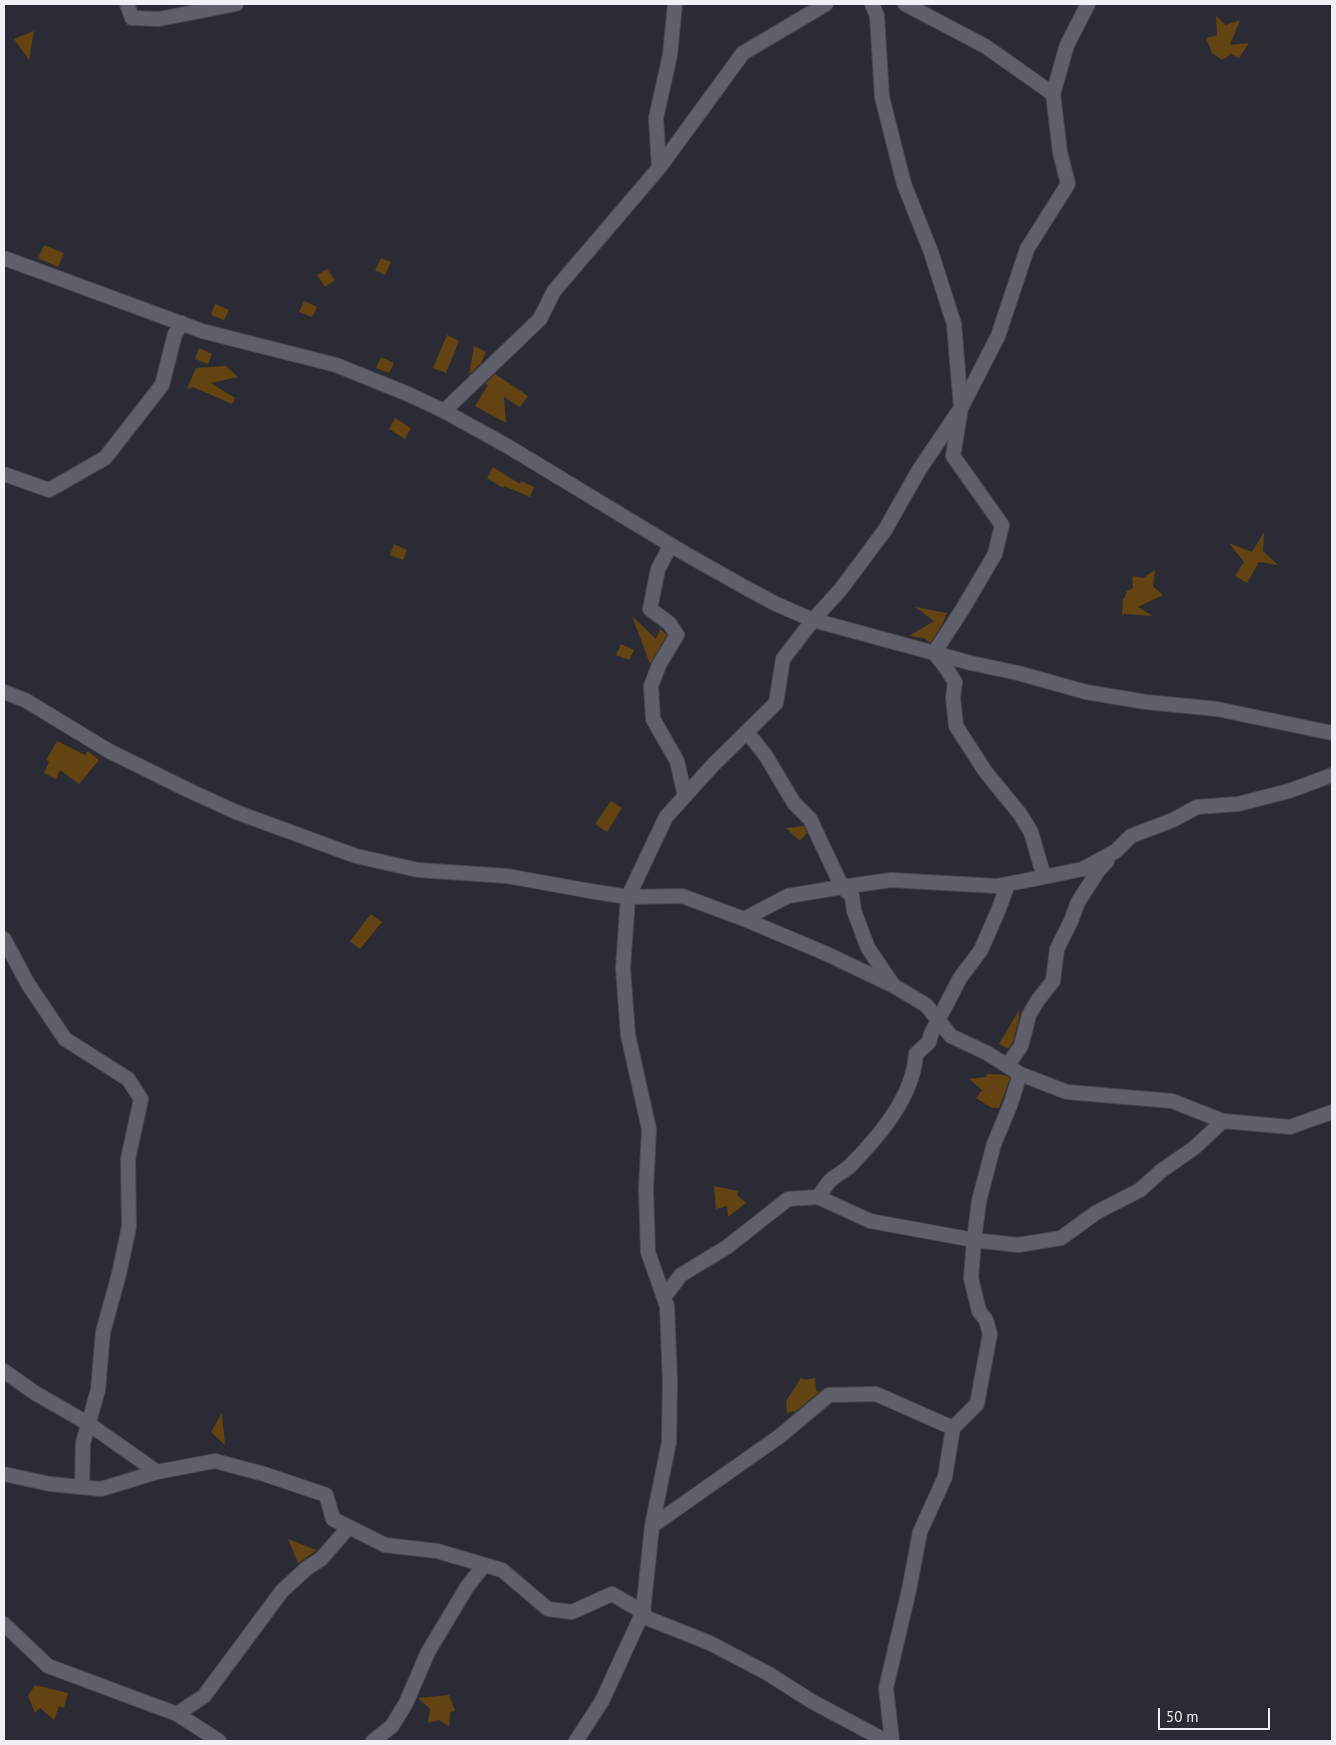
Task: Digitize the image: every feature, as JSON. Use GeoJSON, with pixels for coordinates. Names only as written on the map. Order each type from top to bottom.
{"type":"FeatureCollection","features":[{"type":"Feature","properties":{"kind":"street"},"geometry":{"type":"LineString","coordinates":[[127,4],[132,18],[159,19],[236,4]]}},
{"type":"Feature","properties":{"kind":"street"},"geometry":{"type":"LineString","coordinates":[[659,168],[656,118],[670,55],[675,4]]}},
{"type":"Feature","properties":{"kind":"street"},"geometry":{"type":"LineString","coordinates":[[444,411],[540,319],[554,291],[659,168],[743,53],[826,4]]}},
{"type":"Feature","properties":{"kind":"street"},"geometry":{"type":"LineString","coordinates":[[872,4],[877,16],[882,97],[901,174],[931,252],[954,324],[961,408],[953,456],[1002,525],[995,554],[934,653]]}},
{"type":"Feature","properties":{"kind":"street"},"geometry":{"type":"LineString","coordinates":[[905,4],[985,46],[1053,94]]}},
{"type":"Feature","properties":{"kind":"street"},"geometry":{"type":"LineString","coordinates":[[576,1741],[602,1701],[642,1612],[652,1526],[669,1442],[670,1380],[667,1306],[648,1252],[646,1189],[649,1130],[628,1035],[623,968],[628,896],[666,818],[713,765],[776,703],[783,659],[813,620],[841,589],[885,530],[919,470],[961,408],[998,336],[1027,249],[1068,184],[1060,152],[1053,94],[1067,45],[1088,4]]}},
{"type":"Feature","properties":{"kind":"street"},"geometry":{"type":"LineString","coordinates":[[4,258],[220,336],[336,365],[372,378],[444,411],[509,447],[748,590],[813,620],[1086,692],[1146,702],[1217,709],[1332,733]]}},
{"type":"Feature","properties":{"kind":"street"},"geometry":{"type":"LineString","coordinates":[[4,474],[49,490],[105,458],[162,385],[175,334],[182,323]]}},
{"type":"Feature","properties":{"kind":"street"},"geometry":{"type":"LineString","coordinates":[[671,545],[658,569],[650,609],[668,623],[677,635],[659,665],[651,686],[653,719],[677,761],[685,796]]}},
{"type":"Feature","properties":{"kind":"street"},"geometry":{"type":"LineString","coordinates":[[934,653],[955,682],[953,698],[956,726],[985,771],[1020,814],[1031,832],[1044,877]]}},
{"type":"Feature","properties":{"kind":"street"},"geometry":{"type":"LineString","coordinates":[[4,692],[26,700],[109,751],[188,790],[236,812],[356,856],[418,870],[507,876],[628,896],[682,896],[744,919],[827,954],[894,986],[926,1005],[951,1036],[987,1053],[1020,1074],[1067,1092],[1172,1102],[1223,1121],[1290,1127],[1332,1112]]}},
{"type":"Feature","properties":{"kind":"street"},"geometry":{"type":"LineString","coordinates":[[747,732],[766,756],[794,803],[810,819],[842,887],[852,896],[854,911],[868,948],[894,986]]}},
{"type":"Feature","properties":{"kind":"street"},"geometry":{"type":"LineString","coordinates":[[1007,1066],[1021,1046],[1030,1015],[1038,1000],[1054,980],[1057,949],[1078,902],[1098,871],[1131,836],[1173,820],[1197,807],[1238,804],[1288,791],[1332,775]]}},
{"type":"Feature","properties":{"kind":"street"},"geometry":{"type":"LineString","coordinates":[[744,919],[788,896],[891,880],[997,886],[1083,869],[1116,851]]}},
{"type":"Feature","properties":{"kind":"street"},"geometry":{"type":"LineString","coordinates":[[818,1198],[830,1180],[848,1168],[872,1143],[896,1109],[911,1082],[916,1054],[928,1042],[960,978],[980,950],[1008,884]]}},
{"type":"Feature","properties":{"kind":"street"},"geometry":{"type":"LineString","coordinates":[[4,939],[28,984],[64,1039],[128,1079],[141,1099],[128,1159],[130,1227],[103,1332],[98,1390],[83,1442],[82,1487]]}},
{"type":"Feature","properties":{"kind":"street"},"geometry":{"type":"LineString","coordinates":[[892,1741],[886,1688],[909,1590],[920,1532],[945,1477],[953,1428],[977,1404],[990,1334],[986,1320],[979,1311],[971,1278],[979,1201],[994,1144],[1011,1103],[1020,1074]]}},
{"type":"Feature","properties":{"kind":"street"},"geometry":{"type":"LineString","coordinates":[[664,1297],[681,1275],[727,1247],[788,1198],[818,1198],[870,1221],[974,1240],[1018,1245],[1061,1238],[1097,1212],[1140,1190],[1161,1171],[1194,1148],[1223,1121]]}},
{"type":"Feature","properties":{"kind":"street"},"geometry":{"type":"LineString","coordinates":[[4,1371],[36,1393],[89,1424],[157,1472]]}},
{"type":"Feature","properties":{"kind":"street"},"geometry":{"type":"LineString","coordinates":[[652,1526],[780,1436],[829,1395],[876,1394],[953,1428]]}},
{"type":"Feature","properties":{"kind":"street"},"geometry":{"type":"LineString","coordinates":[[4,1474],[50,1484],[101,1489],[157,1472],[215,1461],[264,1474],[326,1495],[333,1519],[386,1545],[438,1551],[502,1570],[548,1609],[572,1612],[612,1594],[642,1612],[647,1618],[710,1643],[767,1673],[813,1702],[886,1741]]}},
{"type":"Feature","properties":{"kind":"street"},"geometry":{"type":"LineString","coordinates":[[177,1714],[204,1696],[282,1590],[307,1568],[321,1559],[349,1527]]}},
{"type":"Feature","properties":{"kind":"street"},"geometry":{"type":"LineString","coordinates":[[373,1741],[392,1726],[406,1703],[428,1652],[467,1587],[484,1565]]}},
{"type":"Feature","properties":{"kind":"street"},"geometry":{"type":"LineString","coordinates":[[4,1624],[48,1666],[177,1714],[220,1741]]}},
{"type":"Feature","properties":{"kind":"building"},"geometry":{"type":"Polygon","coordinates":[[[1216,16],[1226,25],[1240,20],[1230,45],[1249,43],[1239,58],[1231,54],[1222,60],[1212,53],[1206,38],[1217,35],[1216,16]]]}},
{"type":"Feature","properties":{"kind":"building"},"geometry":{"type":"Polygon","coordinates":[[[34,31],[29,60],[14,39],[34,31]]]}},
{"type":"Feature","properties":{"kind":"building"},"geometry":{"type":"Polygon","coordinates":[[[44,245],[64,253],[58,267],[38,258],[44,245]]]}},
{"type":"Feature","properties":{"kind":"building"},"geometry":{"type":"Polygon","coordinates":[[[381,258],[391,262],[385,275],[375,270],[381,258]]]}},
{"type":"Feature","properties":{"kind":"building"},"geometry":{"type":"Polygon","coordinates":[[[327,269],[335,280],[325,287],[317,275],[327,269]]]}},
{"type":"Feature","properties":{"kind":"building"},"geometry":{"type":"Polygon","coordinates":[[[304,301],[317,307],[312,317],[299,312],[304,301]]]}},
{"type":"Feature","properties":{"kind":"building"},"geometry":{"type":"Polygon","coordinates":[[[215,304],[229,310],[224,320],[211,315],[215,304]]]}},
{"type":"Feature","properties":{"kind":"building"},"geometry":{"type":"Polygon","coordinates":[[[447,335],[459,341],[446,373],[433,368],[447,335]]]}},
{"type":"Feature","properties":{"kind":"building"},"geometry":{"type":"Polygon","coordinates":[[[474,346],[486,352],[481,363],[469,375],[474,346]]]}},
{"type":"Feature","properties":{"kind":"building"},"geometry":{"type":"Polygon","coordinates":[[[199,348],[212,354],[208,364],[195,359],[199,348]]]}},
{"type":"Feature","properties":{"kind":"building"},"geometry":{"type":"Polygon","coordinates":[[[381,357],[394,363],[389,373],[376,368],[381,357]]]}},
{"type":"Feature","properties":{"kind":"building"},"geometry":{"type":"Polygon","coordinates":[[[226,366],[238,377],[211,383],[235,398],[232,404],[193,387],[187,389],[196,368],[226,366]]]}},
{"type":"Feature","properties":{"kind":"building"},"geometry":{"type":"Polygon","coordinates":[[[495,374],[528,396],[520,407],[504,397],[506,423],[475,406],[488,385],[485,384],[495,374]]]}},
{"type":"Feature","properties":{"kind":"building"},"geometry":{"type":"Polygon","coordinates":[[[395,418],[411,428],[405,439],[389,429],[395,418]]]}},
{"type":"Feature","properties":{"kind":"building"},"geometry":{"type":"Polygon","coordinates":[[[493,467],[520,484],[521,481],[534,487],[530,497],[504,486],[503,488],[487,478],[493,467]]]}},
{"type":"Feature","properties":{"kind":"building"},"geometry":{"type":"Polygon","coordinates":[[[1264,532],[1263,551],[1278,565],[1259,562],[1247,583],[1235,576],[1244,562],[1229,543],[1252,552],[1264,532]]]}},
{"type":"Feature","properties":{"kind":"building"},"geometry":{"type":"Polygon","coordinates":[[[394,544],[407,550],[403,560],[390,555],[394,544]]]}},
{"type":"Feature","properties":{"kind":"building"},"geometry":{"type":"Polygon","coordinates":[[[1155,570],[1153,586],[1163,595],[1138,607],[1153,616],[1124,614],[1122,616],[1123,598],[1127,591],[1133,588],[1132,576],[1143,578],[1155,570]]]}},
{"type":"Feature","properties":{"kind":"building"},"geometry":{"type":"Polygon","coordinates":[[[915,607],[947,613],[942,625],[930,643],[924,638],[909,636],[934,621],[915,607]]]}},
{"type":"Feature","properties":{"kind":"building"},"geometry":{"type":"Polygon","coordinates":[[[632,616],[656,639],[660,629],[667,635],[650,664],[632,616]]]}},
{"type":"Feature","properties":{"kind":"building"},"geometry":{"type":"Polygon","coordinates":[[[621,644],[634,650],[629,660],[616,655],[621,644]]]}},
{"type":"Feature","properties":{"kind":"building"},"geometry":{"type":"Polygon","coordinates":[[[57,741],[85,755],[88,751],[99,760],[79,784],[60,770],[56,779],[44,773],[49,762],[46,760],[57,741]]]}},
{"type":"Feature","properties":{"kind":"building"},"geometry":{"type":"Polygon","coordinates":[[[611,801],[622,808],[607,832],[595,824],[611,801]]]}},
{"type":"Feature","properties":{"kind":"building"},"geometry":{"type":"Polygon","coordinates":[[[804,826],[807,833],[800,841],[786,828],[804,826]]]}},
{"type":"Feature","properties":{"kind":"building"},"geometry":{"type":"Polygon","coordinates":[[[371,914],[382,922],[360,949],[350,941],[371,914]]]}},
{"type":"Feature","properties":{"kind":"building"},"geometry":{"type":"Polygon","coordinates":[[[1019,1010],[1013,1042],[1008,1049],[999,1044],[1019,1010]]]}},
{"type":"Feature","properties":{"kind":"building"},"geometry":{"type":"Polygon","coordinates":[[[987,1074],[1005,1075],[1010,1078],[999,1108],[992,1108],[976,1098],[982,1090],[969,1079],[986,1077],[987,1074]]]}},
{"type":"Feature","properties":{"kind":"building"},"geometry":{"type":"Polygon","coordinates":[[[714,1186],[738,1191],[737,1195],[746,1203],[728,1217],[727,1206],[716,1209],[714,1186]]]}},
{"type":"Feature","properties":{"kind":"building"},"geometry":{"type":"Polygon","coordinates":[[[801,1378],[805,1380],[815,1378],[816,1390],[819,1392],[795,1412],[787,1413],[786,1401],[801,1378]]]}},
{"type":"Feature","properties":{"kind":"building"},"geometry":{"type":"Polygon","coordinates":[[[222,1413],[225,1445],[211,1432],[222,1413]]]}},
{"type":"Feature","properties":{"kind":"building"},"geometry":{"type":"Polygon","coordinates":[[[288,1539],[316,1550],[317,1550],[298,1563],[288,1539]]]}},
{"type":"Feature","properties":{"kind":"building"},"geometry":{"type":"Polygon","coordinates":[[[35,1685],[68,1693],[64,1708],[59,1706],[54,1720],[40,1708],[35,1713],[28,1696],[35,1685]]]}},
{"type":"Feature","properties":{"kind":"building"},"geometry":{"type":"Polygon","coordinates":[[[449,1695],[455,1711],[450,1712],[449,1727],[439,1720],[428,1723],[430,1709],[418,1698],[449,1695]]]}}]}
